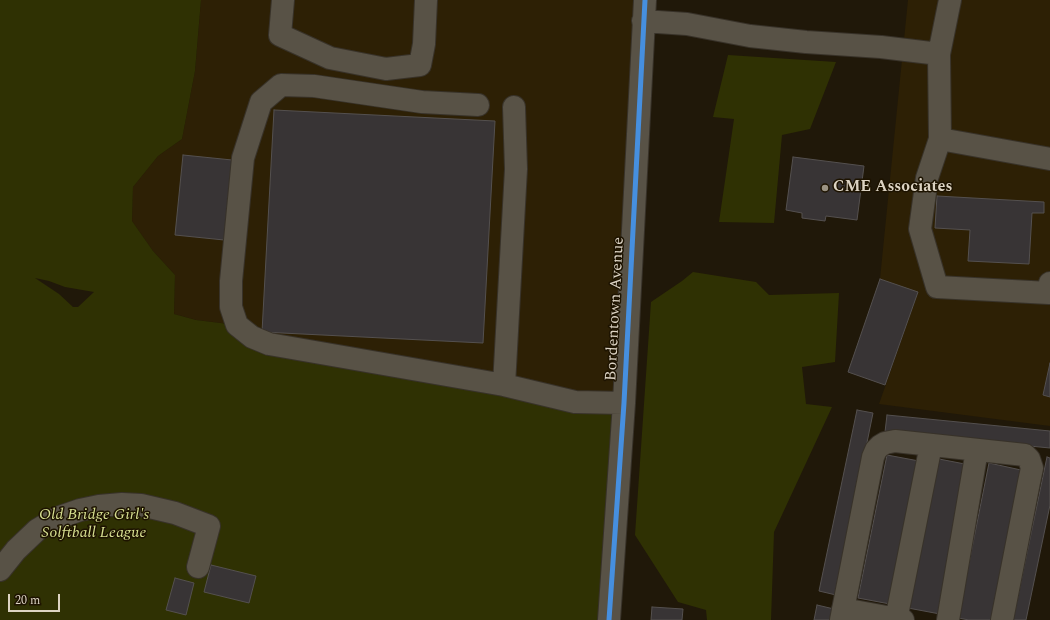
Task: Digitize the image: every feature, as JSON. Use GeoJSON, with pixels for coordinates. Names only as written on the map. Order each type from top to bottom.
{"type":"FeatureCollection","features":[{"type":"Feature","properties":{"kind":"street"},"geometry":{"type":"LineString","coordinates":[[284,0],[280,36],[330,58],[386,69],[420,65],[424,44],[426,0]]}},
{"type":"Feature","properties":{"kind":"street"},"geometry":{"type":"LineString","coordinates":[[950,0],[940,54],[940,139],[927,178],[920,229],[938,287],[1049,293],[1050,283]]}},
{"type":"Feature","properties":{"kind":"street"},"geometry":{"type":"LineString","coordinates":[[644,10],[687,24],[750,36],[806,42],[881,47],[940,54]]}},
{"type":"Feature","properties":{"kind":"street","name":"Bordentown Avenue"},"geometry":{"type":"LineString","coordinates":[[609,620],[624,403],[644,10]]}},
{"type":"Feature","properties":{"kind":"street"},"geometry":{"type":"LineString","coordinates":[[478,105],[422,102],[314,86],[281,85],[261,102],[244,158],[231,281],[231,307],[236,325],[252,337],[269,344],[504,385],[575,402],[624,403]]}},
{"type":"Feature","properties":{"kind":"street"},"geometry":{"type":"LineString","coordinates":[[504,385],[516,169],[514,107]]}},
{"type":"Feature","properties":{"kind":"street"},"geometry":{"type":"LineString","coordinates":[[940,139],[1050,160]]}},
{"type":"Feature","properties":{"kind":"street"},"geometry":{"type":"LineString","coordinates":[[931,445],[899,620],[842,614],[873,457],[876,450],[880,446],[885,443],[895,441],[1025,455],[1029,459],[1032,468],[1002,620]]}},
{"type":"Feature","properties":{"kind":"street"},"geometry":{"type":"LineString","coordinates":[[948,620],[977,450]]}},
{"type":"Feature","properties":{"kind":"street"},"geometry":{"type":"LineString","coordinates":[[0,570],[16,550],[37,530],[58,518],[80,510],[99,506],[122,504],[141,505],[175,513],[209,526],[198,567]]}},
{"type":"Feature","properties":{"kind":"shaded area"},"geometry":{"type":"Polygon","coordinates":[[[201,0],[645,0],[624,403],[269,344],[237,325],[196,320],[174,314],[175,275],[153,251],[132,221],[133,187],[158,156],[182,139],[195,71],[201,0]]]}},
{"type":"Feature","properties":{"kind":"shaded area"},"geometry":{"type":"Polygon","coordinates":[[[908,0],[1050,0],[1050,363],[1043,395],[1050,397],[1050,426],[879,404],[918,293],[880,279],[908,0]]]}},
{"type":"Feature","properties":{"kind":"green space","name":"Old Bridge Girl's Solftball League"},"geometry":{"type":"Polygon","coordinates":[[[0,0],[201,0],[195,71],[182,139],[158,156],[133,187],[132,221],[153,251],[175,275],[174,314],[196,320],[237,325],[252,337],[624,403],[609,620],[0,620],[0,0]],[[35,278],[59,294],[73,307],[78,307],[94,292],[65,287],[35,278]]]}},
{"type":"Feature","properties":{"kind":"green space"},"geometry":{"type":"Polygon","coordinates":[[[728,55],[836,62],[810,129],[782,135],[774,223],[719,222],[734,119],[713,117],[728,55]]]}},
{"type":"Feature","properties":{"kind":"green space"},"geometry":{"type":"Polygon","coordinates":[[[693,272],[756,282],[769,295],[839,293],[835,362],[802,367],[806,404],[832,407],[774,532],[771,620],[707,620],[706,610],[678,602],[635,535],[651,302],[693,272]]]}},
{"type":"Feature","properties":{"kind":"building"},"geometry":{"type":"Polygon","coordinates":[[[274,110],[495,121],[483,343],[262,332],[274,110]]]}},
{"type":"Feature","properties":{"kind":"building"},"geometry":{"type":"Polygon","coordinates":[[[183,155],[232,160],[224,240],[175,235],[183,155]]]}},
{"type":"Feature","properties":{"kind":"building","name":"CME Associates"},"geometry":{"type":"Polygon","coordinates":[[[793,157],[864,166],[857,220],[826,216],[825,221],[802,218],[802,213],[786,210],[793,157]]]}},
{"type":"Feature","properties":{"kind":"building"},"geometry":{"type":"Polygon","coordinates":[[[937,196],[1044,202],[1044,213],[1032,213],[1029,264],[968,261],[970,230],[935,228],[937,196]]]}},
{"type":"Feature","properties":{"kind":"building"},"geometry":{"type":"Polygon","coordinates":[[[880,279],[918,292],[885,385],[848,372],[880,279]]]}},
{"type":"Feature","properties":{"kind":"building"},"geometry":{"type":"Polygon","coordinates":[[[1050,363],[1050,397],[1043,395],[1050,363]]]}},
{"type":"Feature","properties":{"kind":"building"},"geometry":{"type":"Polygon","coordinates":[[[857,410],[873,413],[836,595],[819,591],[857,410]]]}},
{"type":"Feature","properties":{"kind":"building"},"geometry":{"type":"Polygon","coordinates":[[[887,415],[1050,431],[1050,448],[885,432],[887,415]]]}},
{"type":"Feature","properties":{"kind":"building"},"geometry":{"type":"Polygon","coordinates":[[[887,455],[919,461],[890,604],[858,598],[887,455]]]}},
{"type":"Feature","properties":{"kind":"building"},"geometry":{"type":"Polygon","coordinates":[[[1047,457],[1050,458],[1050,505],[1026,620],[1013,620],[1047,457]]]}},
{"type":"Feature","properties":{"kind":"building"},"geometry":{"type":"Polygon","coordinates":[[[939,459],[970,465],[940,614],[908,608],[939,459]]]}},
{"type":"Feature","properties":{"kind":"building"},"geometry":{"type":"Polygon","coordinates":[[[989,463],[1021,470],[991,620],[969,620],[958,618],[989,463]]]}},
{"type":"Feature","properties":{"kind":"building"},"geometry":{"type":"Polygon","coordinates":[[[211,565],[256,576],[249,603],[204,592],[211,565]]]}},
{"type":"Feature","properties":{"kind":"building"},"geometry":{"type":"Polygon","coordinates":[[[175,578],[194,583],[186,615],[166,610],[175,578]]]}},
{"type":"Feature","properties":{"kind":"building"},"geometry":{"type":"Polygon","coordinates":[[[817,605],[834,609],[831,620],[814,620],[817,605]]]}},
{"type":"Feature","properties":{"kind":"building"},"geometry":{"type":"Polygon","coordinates":[[[652,607],[683,609],[682,620],[651,620],[652,607]]]}},
{"type":"Feature","properties":{"kind":"cycle path"},"geometry":{"type":"LineString","coordinates":[[609,620],[624,403],[645,0]]}},
{"type":"Feature","properties":{"kind":"place","name":"CME Associates"},"geometry":{"type":"Point","coordinates":[825,188]}}]}
